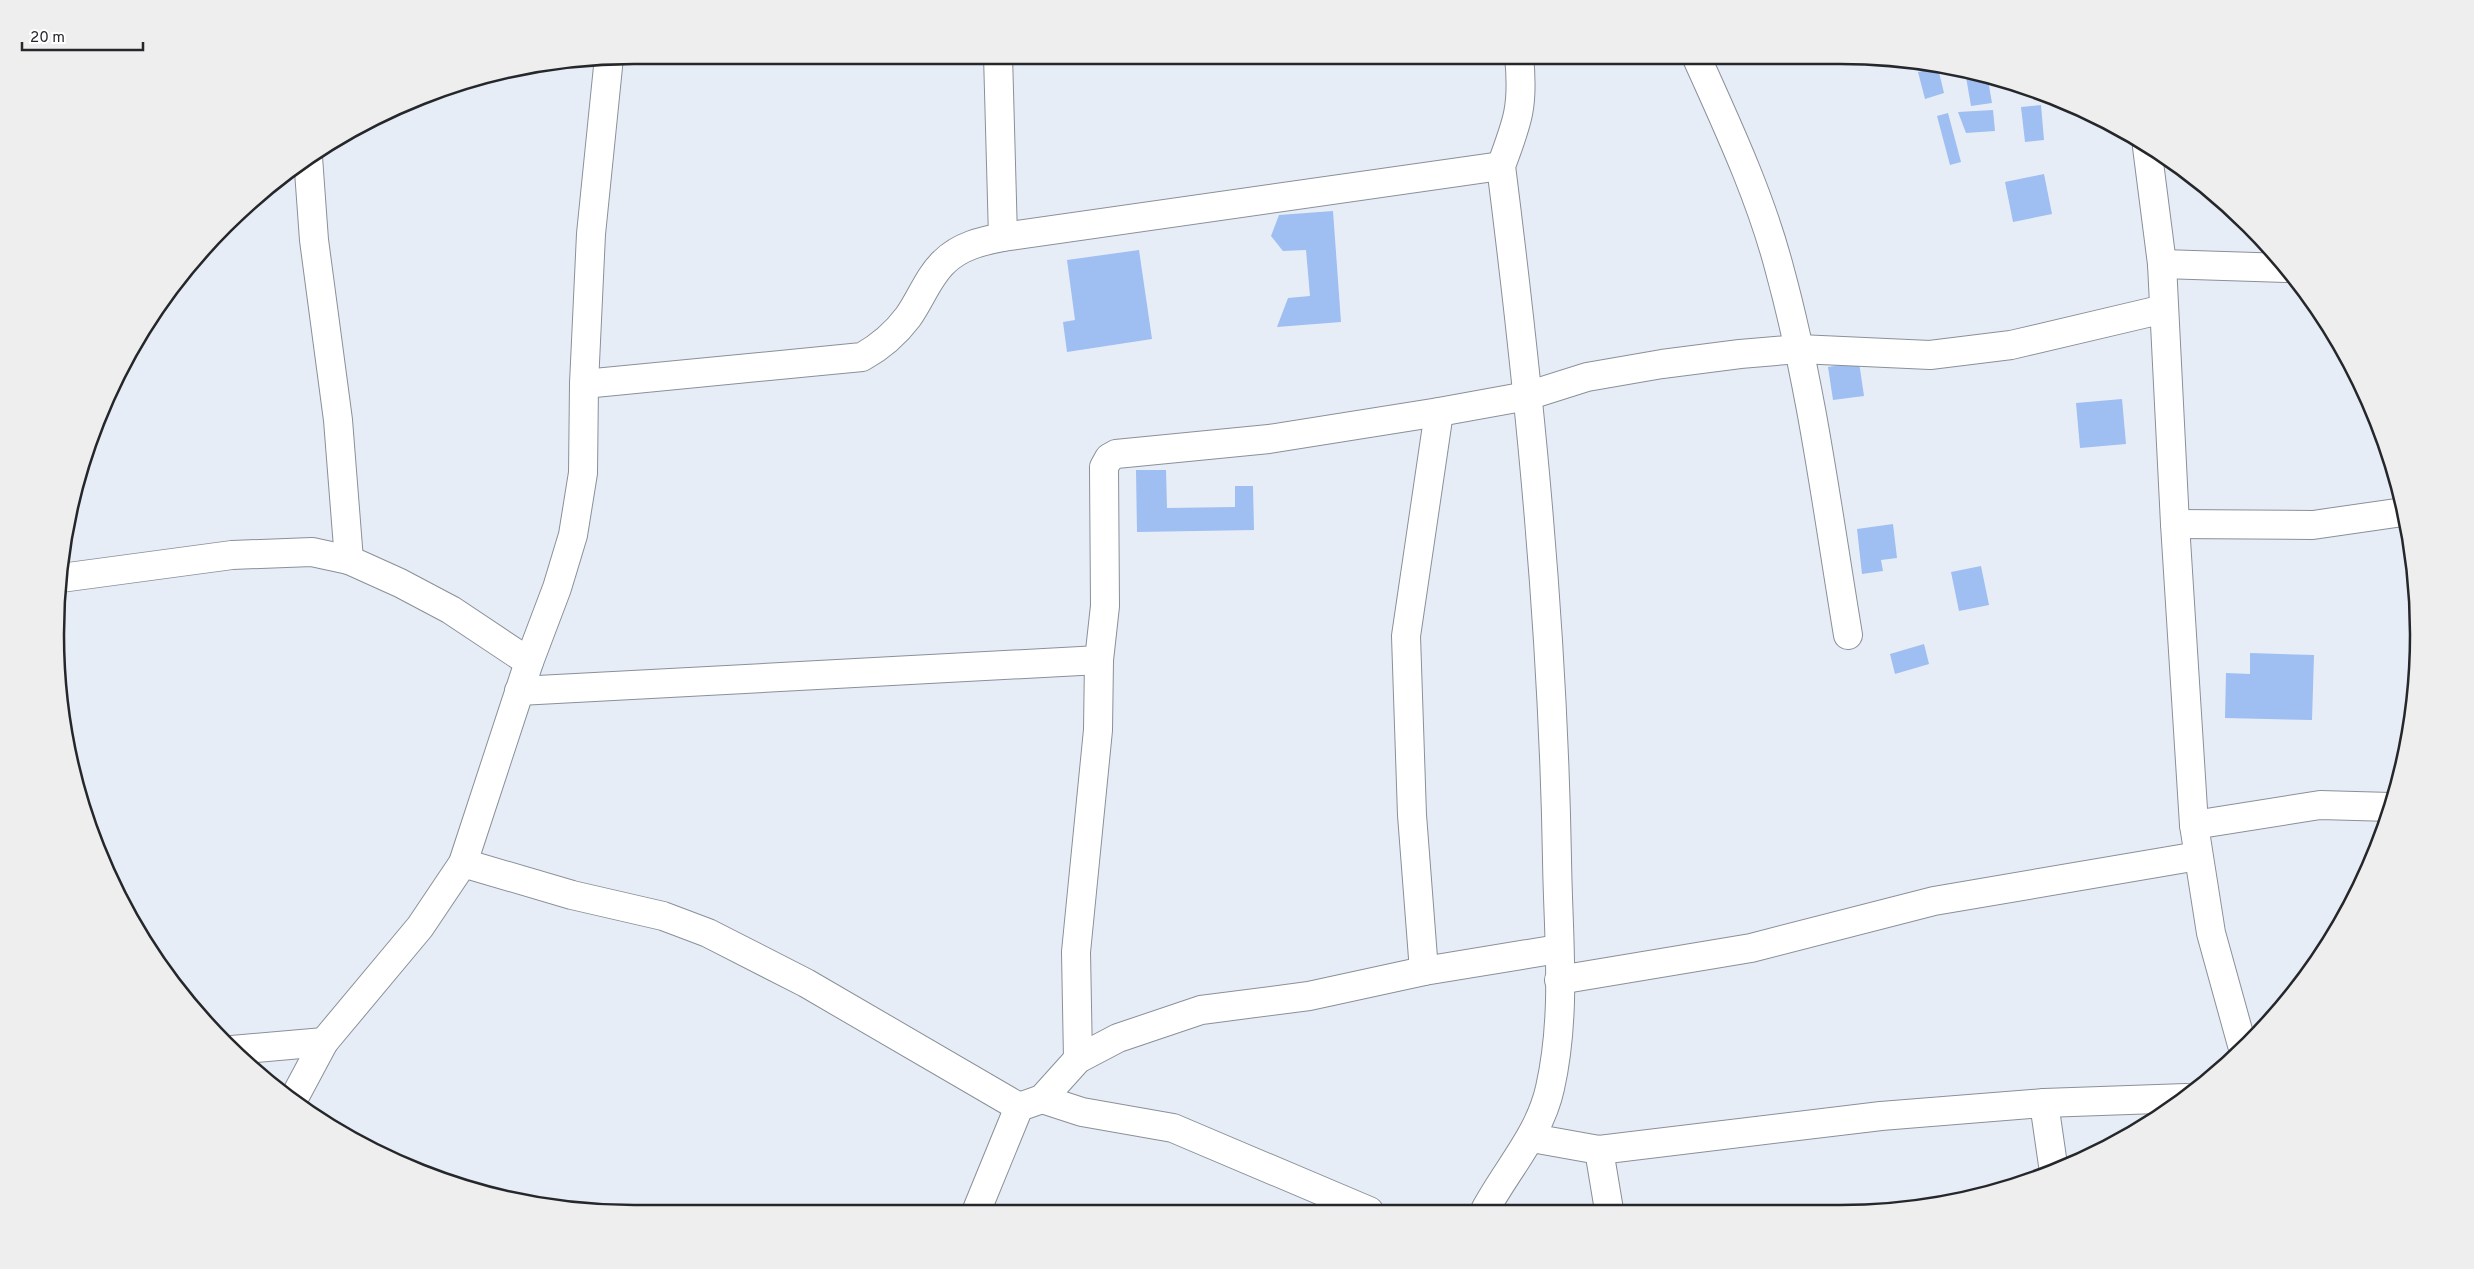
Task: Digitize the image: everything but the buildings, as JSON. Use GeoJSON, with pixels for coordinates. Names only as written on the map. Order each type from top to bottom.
{"type":"FeatureCollection","features":[{"type":"Feature","properties":{"kind":"street"},"geometry":{"type":"LineString","coordinates":[[998,64],[1003,236]]}},
{"type":"Feature","properties":{"kind":"street"},"geometry":{"type":"LineString","coordinates":[[1488,1205],[1500,1182],[1532,1138],[1550,1091],[1561,1003],[1558,949],[1556,803],[1543,560],[1501,166],[1521,110],[1523,89],[1520,64]]}},
{"type":"Feature","properties":{"kind":"street"},"geometry":{"type":"LineString","coordinates":[[1700,64],[1742,160],[1780,269],[1799,349],[1848,635]]}},
{"type":"Feature","properties":{"kind":"street"},"geometry":{"type":"LineString","coordinates":[[296,1093],[324,1042],[420,927],[463,863],[519,691],[557,588],[573,535],[583,473],[584,384],[591,234],[608,65]]}},
{"type":"Feature","properties":{"kind":"street"},"geometry":{"type":"LineString","coordinates":[[2148,154],[2162,264],[2174,524],[2194,825],[2211,933],[2241,1040]]}},
{"type":"Feature","properties":{"kind":"street"},"geometry":{"type":"LineString","coordinates":[[309,166],[314,240],[338,420],[349,560]]}},
{"type":"Feature","properties":{"kind":"street"},"geometry":{"type":"LineString","coordinates":[[584,384],[862,357],[876,350],[908,317],[924,289],[944,262],[973,243],[1003,236],[1501,166]]}},
{"type":"Feature","properties":{"kind":"street"},"geometry":{"type":"LineString","coordinates":[[2162,264],[2277,268]]}},
{"type":"Feature","properties":{"kind":"street"},"geometry":{"type":"LineString","coordinates":[[1078,1058],[1076,952],[1098,730],[1099,660],[1105,606],[1104,467],[1109,458],[1116,454],[1269,438],[1439,412],[1527,396],[1587,377],[1662,364],[1799,349],[1930,355],[2011,345],[2164,309]]}},
{"type":"Feature","properties":{"kind":"street"},"geometry":{"type":"LineString","coordinates":[[1424,971],[1412,815],[1406,636],[1439,412]]}},
{"type":"Feature","properties":{"kind":"street"},"geometry":{"type":"LineString","coordinates":[[2174,524],[2313,525],[2397,513]]}},
{"type":"Feature","properties":{"kind":"street"},"geometry":{"type":"LineString","coordinates":[[67,577],[232,555],[312,552],[349,560],[400,583],[451,610],[529,662]]}},
{"type":"Feature","properties":{"kind":"street"},"geometry":{"type":"LineString","coordinates":[[519,691],[1099,660]]}},
{"type":"Feature","properties":{"kind":"street"},"geometry":{"type":"LineString","coordinates":[[2194,825],[2320,805],[2383,807]]}},
{"type":"Feature","properties":{"kind":"street"},"geometry":{"type":"LineString","coordinates":[[1560,980],[1751,948],[1934,901],[2198,856]]}},
{"type":"Feature","properties":{"kind":"street"},"geometry":{"type":"LineString","coordinates":[[463,863],[572,895],[663,916],[708,933],[1031,1103],[1173,1128],[1355,1205]]}},
{"type":"Feature","properties":{"kind":"street"},"geometry":{"type":"LineString","coordinates":[[980,1205],[1031,1103],[1078,1058],[1118,1038],[1200,1010],[1309,996],[1424,971],[1558,949]]}},
{"type":"Feature","properties":{"kind":"street"},"geometry":{"type":"LineString","coordinates":[[243,1049],[324,1042]]}},
{"type":"Feature","properties":{"kind":"street"},"geometry":{"type":"LineString","coordinates":[[1532,1138],[1599,1150],[1881,1116],[2044,1103],[2171,1099]]}},
{"type":"Feature","properties":{"kind":"street"},"geometry":{"type":"LineString","coordinates":[[2044,1103],[2053,1164]]}},
{"type":"Feature","properties":{"kind":"street"},"geometry":{"type":"LineString","coordinates":[[1599,1150],[1608,1205]]}}]}
